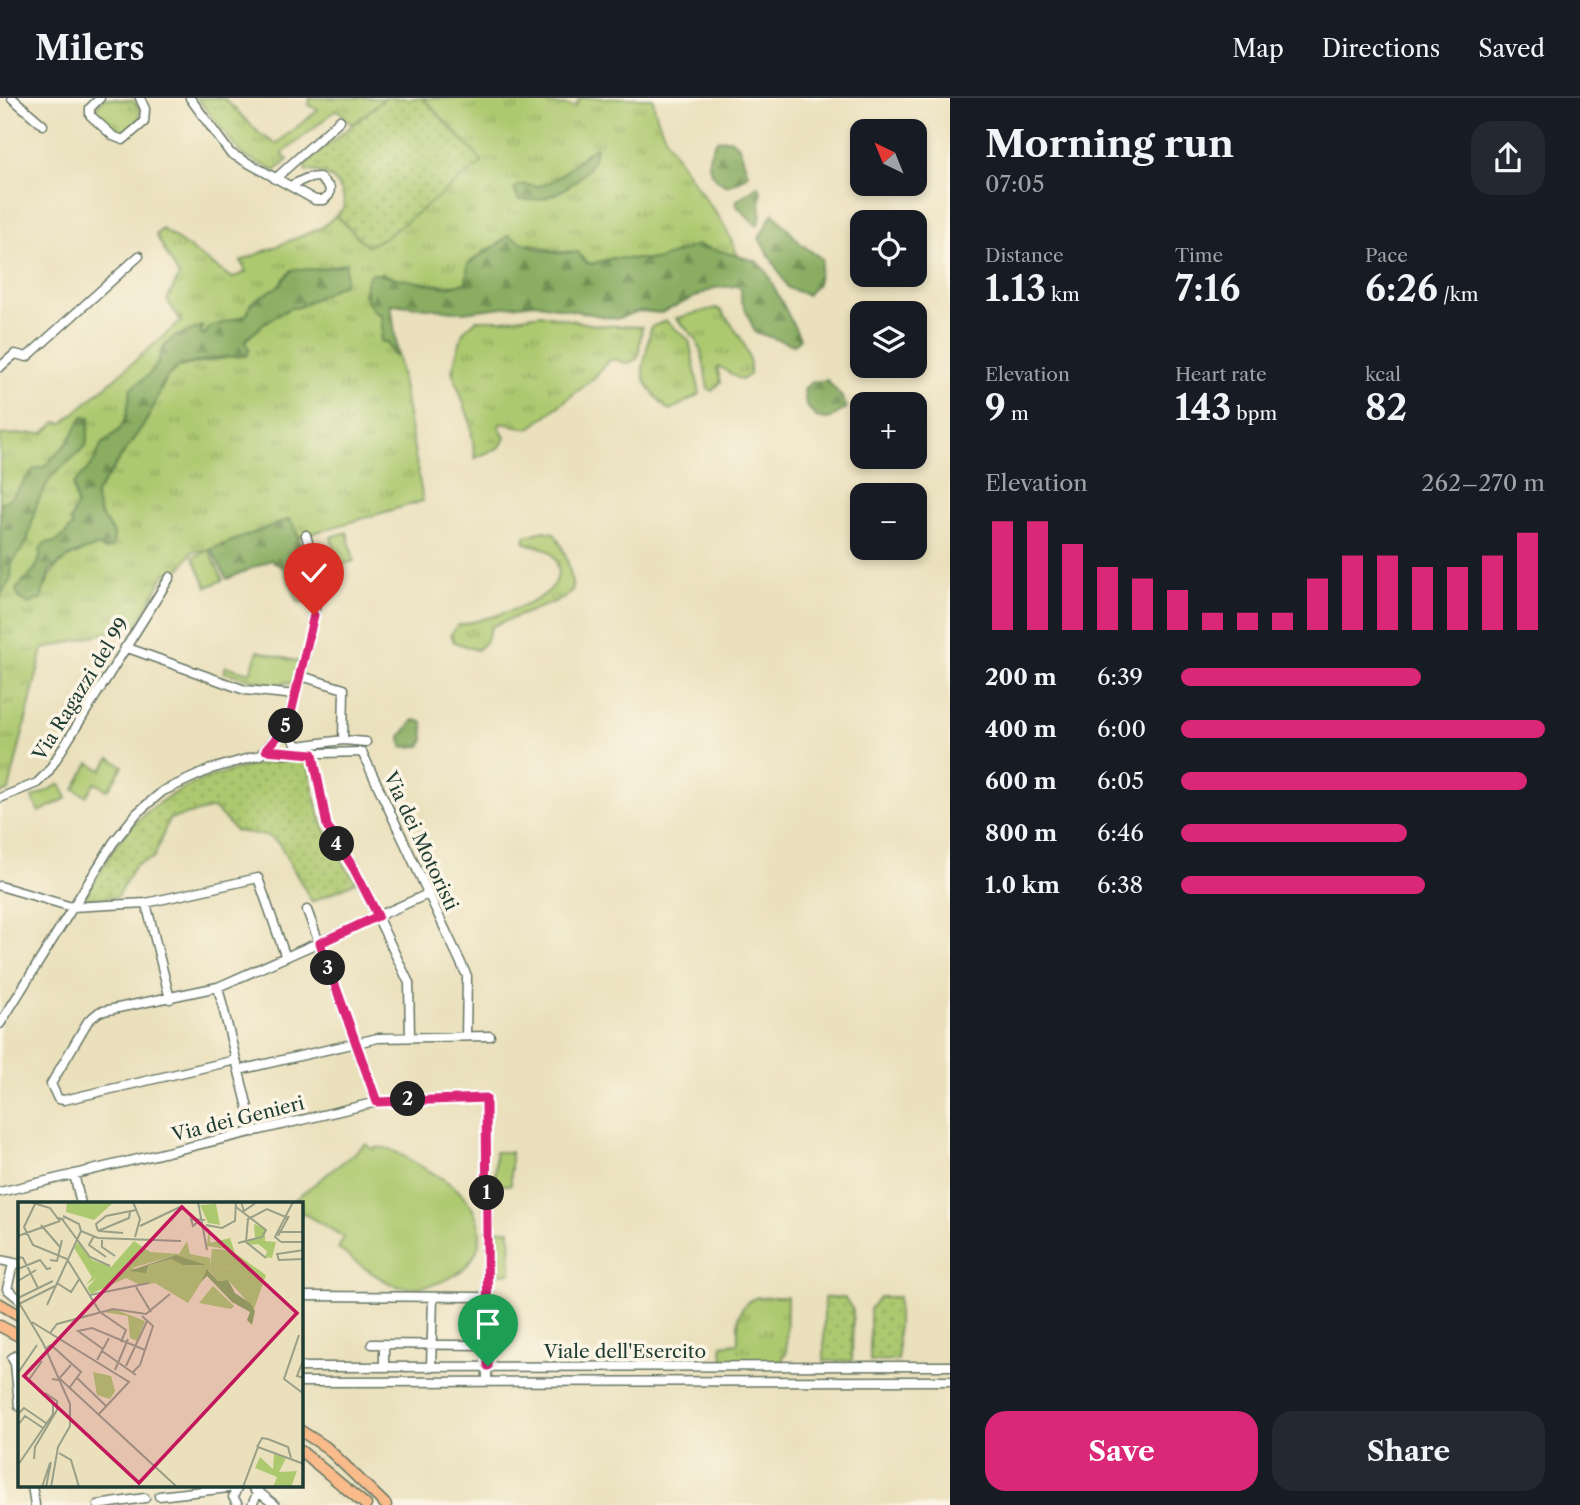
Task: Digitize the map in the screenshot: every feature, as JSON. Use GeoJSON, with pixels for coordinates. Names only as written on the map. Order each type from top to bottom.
{"type":"FeatureCollection","features":[{"type":"Feature","properties":{"kind":"main road"},"geometry":{"type":"LineString","coordinates":[[0,1304],[18,1314]]}},
{"type":"Feature","properties":{"kind":"main road"},"geometry":{"type":"LineString","coordinates":[[0,1326],[18,1335]]}},
{"type":"Feature","properties":{"kind":"main road"},"geometry":{"type":"LineString","coordinates":[[303,1432],[327,1447],[386,1505]]}},
{"type":"Feature","properties":{"kind":"main road"},"geometry":{"type":"LineString","coordinates":[[303,1453],[366,1505]]}},
{"type":"Feature","properties":{"kind":"street"},"geometry":{"type":"LineString","coordinates":[[12,98],[43,125]]}},
{"type":"Feature","properties":{"kind":"street"},"geometry":{"type":"LineString","coordinates":[[100,98],[90,108],[90,115],[121,140],[129,137],[144,122],[145,109],[140,98]]}},
{"type":"Feature","properties":{"kind":"street"},"geometry":{"type":"LineString","coordinates":[[190,98],[230,153],[275,179],[319,201],[327,198],[330,192],[328,184],[319,177],[307,178],[290,186]]}},
{"type":"Feature","properties":{"kind":"street"},"geometry":{"type":"LineString","coordinates":[[275,179],[340,120]]}},
{"type":"Feature","properties":{"kind":"street"},"geometry":{"type":"LineString","coordinates":[[0,367],[15,354],[22,356],[139,256]]}},
{"type":"Feature","properties":{"kind":"street"},"geometry":{"type":"LineString","coordinates":[[0,1024],[116,838],[159,794],[204,772],[252,758],[266,750],[288,722],[301,676],[318,587],[306,535]]}},
{"type":"Feature","properties":{"kind":"street","name":"Via Ragazzi del 99"},"geometry":{"type":"LineString","coordinates":[[0,798],[33,785],[45,776],[170,576]]}},
{"type":"Feature","properties":{"kind":"street"},"geometry":{"type":"LineString","coordinates":[[125,647],[245,690],[296,695]]}},
{"type":"Feature","properties":{"kind":"street"},"geometry":{"type":"LineString","coordinates":[[301,676],[344,689],[343,740]]}},
{"type":"Feature","properties":{"kind":"street"},"geometry":{"type":"LineString","coordinates":[[288,722],[292,738],[298,746],[343,740],[366,742]]}},
{"type":"Feature","properties":{"kind":"street","name":"Via dei Motoristi"},"geometry":{"type":"LineString","coordinates":[[266,750],[313,754],[362,752],[467,976],[467,1036]]}},
{"type":"Feature","properties":{"kind":"street"},"geometry":{"type":"LineString","coordinates":[[313,754],[327,826],[354,869],[410,988],[410,1036]]}},
{"type":"Feature","properties":{"kind":"street"},"geometry":{"type":"LineString","coordinates":[[0,886],[72,907],[146,903],[258,878],[285,955]]}},
{"type":"Feature","properties":{"kind":"street"},"geometry":{"type":"LineString","coordinates":[[236,1060],[59,1099],[51,1081],[88,1021],[101,1011],[170,999],[218,987],[285,955],[320,943],[428,894]]}},
{"type":"Feature","properties":{"kind":"street"},"geometry":{"type":"LineString","coordinates":[[146,903],[170,999]]}},
{"type":"Feature","properties":{"kind":"street"},"geometry":{"type":"LineString","coordinates":[[307,910],[377,1102]]}},
{"type":"Feature","properties":{"kind":"street"},"geometry":{"type":"LineString","coordinates":[[218,987],[254,1132]]}},
{"type":"Feature","properties":{"kind":"street"},"geometry":{"type":"LineString","coordinates":[[239,1070],[384,1037],[490,1036]]}},
{"type":"Feature","properties":{"kind":"street","name":"Via dei Genieri"},"geometry":{"type":"LineString","coordinates":[[0,1192],[377,1102],[486,1098],[487,1297]]}},
{"type":"Feature","properties":{"kind":"street"},"geometry":{"type":"LineString","coordinates":[[74,1174],[81,1202]]}},
{"type":"Feature","properties":{"kind":"street"},"geometry":{"type":"LineString","coordinates":[[0,1260],[16,1264],[7,1290],[18,1298]]}},
{"type":"Feature","properties":{"kind":"street"},"geometry":{"type":"LineString","coordinates":[[303,1296],[487,1297],[487,1382]]}},
{"type":"Feature","properties":{"kind":"street"},"geometry":{"type":"LineString","coordinates":[[431,1367],[433,1297]]}},
{"type":"Feature","properties":{"kind":"street"},"geometry":{"type":"LineString","coordinates":[[372,1344],[488,1345]]}},
{"type":"Feature","properties":{"kind":"street"},"geometry":{"type":"LineString","coordinates":[[384,1345],[384,1367]]}},
{"type":"Feature","properties":{"kind":"street"},"geometry":{"type":"LineString","coordinates":[[17,1363],[18,1384]]}},
{"type":"Feature","properties":{"kind":"street"},"geometry":{"type":"LineString","coordinates":[[697,1366],[697,1381]]}},
{"type":"Feature","properties":{"kind":"street"},"geometry":{"type":"LineString","coordinates":[[819,1381],[820,1366]]}},
{"type":"Feature","properties":{"kind":"street"},"geometry":{"type":"LineString","coordinates":[[903,1366],[903,1381]]}},
{"type":"Feature","properties":{"kind":"street"},"geometry":{"type":"LineString","coordinates":[[914,1366],[914,1381]]}},
{"type":"Feature","properties":{"kind":"street"},"geometry":{"type":"LineString","coordinates":[[947,1366],[947,1381]]}},
{"type":"Feature","properties":{"kind":"street","name":"Viale dell'Esercito"},"geometry":{"type":"LineString","coordinates":[[303,1367],[947,1366]]}},
{"type":"Feature","properties":{"kind":"street"},"geometry":{"type":"LineString","coordinates":[[349,1367],[350,1382]]}},
{"type":"Feature","properties":{"kind":"street"},"geometry":{"type":"LineString","coordinates":[[417,1367],[417,1382]]}},
{"type":"Feature","properties":{"kind":"street"},"geometry":{"type":"LineString","coordinates":[[610,1367],[611,1381]]}},
{"type":"Feature","properties":{"kind":"street","name":"Viale dell'Esercito"},"geometry":{"type":"LineString","coordinates":[[303,1382],[947,1381]]}},
{"type":"Feature","properties":{"kind":"street"},"geometry":{"type":"LineString","coordinates":[[159,1496],[221,1488]]}},
{"type":"Feature","properties":{"kind":"street"},"geometry":{"type":"LineString","coordinates":[[236,1488],[233,1497],[238,1505]]}},
{"type":"Feature","properties":{"kind":"street"},"geometry":{"type":"LineString","coordinates":[[252,1505],[257,1498],[254,1488]]}},
{"type":"Feature","properties":{"kind":"street"},"geometry":{"type":"LineString","coordinates":[[255,1488],[275,1505]]}},
{"type":"Feature","properties":{"kind":"street"},"geometry":{"type":"LineString","coordinates":[[98,1505],[145,1499]]}},
{"type":"Feature","properties":{"kind":"green space"},"geometry":{"type":"Polygon","coordinates":[[[104,98],[134,101],[140,108],[140,118],[128,131],[117,133],[94,114],[94,109],[104,98]]]}},
{"type":"Feature","properties":{"kind":"green space"},"geometry":{"type":"Polygon","coordinates":[[[197,98],[224,98],[260,134],[276,144],[318,110],[309,105],[310,98],[385,98],[352,125],[337,109],[282,154],[288,160],[275,171],[242,155],[197,98]]]}},
{"type":"Feature","properties":{"kind":"green space"},"geometry":{"type":"Polygon","coordinates":[[[385,98],[423,98],[483,162],[386,237],[367,246],[336,215],[344,208],[344,200],[334,180],[322,173],[306,171],[304,165],[385,98]]]}},
{"type":"Feature","properties":{"kind":"green space"},"geometry":{"type":"Polygon","coordinates":[[[423,98],[546,98],[546,103],[575,107],[580,98],[653,98],[662,130],[691,179],[729,234],[738,257],[697,245],[658,260],[613,258],[591,264],[569,251],[517,244],[484,250],[466,283],[423,283],[381,273],[363,293],[374,312],[381,315],[383,334],[393,355],[398,356],[423,501],[299,537],[290,520],[211,549],[192,552],[175,577],[166,572],[137,625],[43,649],[9,790],[0,794],[0,435],[44,433],[56,422],[63,423],[181,321],[167,300],[179,276],[156,235],[162,229],[232,278],[246,272],[241,261],[323,227],[336,215],[367,246],[386,237],[482,162],[423,98]],[[346,263],[322,269],[292,270],[277,287],[251,303],[247,315],[210,327],[204,335],[201,333],[202,327],[161,356],[148,379],[131,389],[126,417],[120,429],[101,445],[94,462],[73,486],[77,505],[70,521],[73,526],[57,542],[45,543],[40,549],[41,558],[29,579],[22,581],[46,586],[54,570],[65,560],[97,546],[106,550],[114,534],[100,514],[95,495],[148,418],[167,377],[178,367],[226,358],[265,323],[290,308],[299,307],[346,263]]]}},
{"type":"Feature","properties":{"kind":"green space"},"geometry":{"type":"Polygon","coordinates":[[[730,139],[739,146],[748,174],[740,181],[726,186],[714,176],[709,160],[717,140],[730,139]]]}},
{"type":"Feature","properties":{"kind":"green space"},"geometry":{"type":"Polygon","coordinates":[[[596,147],[590,165],[566,188],[545,198],[519,200],[514,190],[517,187],[551,182],[596,147]]]}},
{"type":"Feature","properties":{"kind":"green space"},"geometry":{"type":"Polygon","coordinates":[[[758,186],[761,191],[761,214],[757,226],[736,205],[737,200],[758,186]]]}},
{"type":"Feature","properties":{"kind":"green space"},"geometry":{"type":"Polygon","coordinates":[[[773,213],[801,244],[822,259],[817,284],[807,295],[788,288],[759,238],[773,213]]]}},
{"type":"Feature","properties":{"kind":"green space"},"geometry":{"type":"Polygon","coordinates":[[[508,235],[550,252],[578,252],[585,262],[591,264],[613,258],[657,260],[697,245],[756,261],[766,271],[800,338],[794,345],[755,332],[741,299],[741,289],[737,286],[714,288],[661,313],[639,311],[616,319],[535,303],[463,312],[391,304],[398,356],[393,355],[388,342],[382,342],[380,337],[383,334],[381,315],[371,307],[366,297],[366,284],[371,273],[445,287],[466,283],[468,264],[508,235]]]}},
{"type":"Feature","properties":{"kind":"green space"},"geometry":{"type":"Polygon","coordinates":[[[346,263],[345,283],[299,307],[290,308],[265,323],[244,341],[249,349],[246,356],[213,358],[178,367],[167,377],[148,418],[95,495],[100,514],[114,534],[113,547],[106,550],[97,546],[72,555],[50,570],[41,599],[29,604],[19,598],[16,590],[39,562],[40,549],[45,543],[57,542],[73,526],[70,522],[77,505],[73,485],[94,462],[101,445],[120,429],[126,417],[131,389],[154,368],[161,351],[172,338],[202,326],[201,333],[204,335],[210,327],[247,315],[251,303],[277,287],[292,270],[322,269],[346,263]]]}},
{"type":"Feature","properties":{"kind":"green space"},"geometry":{"type":"Polygon","coordinates":[[[716,308],[722,311],[742,341],[749,357],[750,375],[741,380],[720,367],[717,368],[721,382],[712,391],[708,389],[702,354],[696,339],[676,318],[716,308]]]}},
{"type":"Feature","properties":{"kind":"green space"},"geometry":{"type":"Polygon","coordinates":[[[540,314],[595,325],[642,327],[638,358],[627,364],[615,359],[608,361],[593,379],[529,429],[501,423],[499,426],[505,438],[500,447],[475,458],[470,421],[452,371],[463,332],[476,320],[504,320],[540,314]]]}},
{"type":"Feature","properties":{"kind":"green space"},"geometry":{"type":"Polygon","coordinates":[[[666,321],[689,340],[700,394],[671,410],[656,397],[643,372],[651,327],[666,321]]]}},
{"type":"Feature","properties":{"kind":"green space"},"geometry":{"type":"Polygon","coordinates":[[[827,380],[847,408],[829,419],[817,418],[806,405],[804,389],[812,382],[827,380]]]}},
{"type":"Feature","properties":{"kind":"green space"},"geometry":{"type":"Polygon","coordinates":[[[83,416],[90,417],[86,446],[51,477],[37,503],[27,542],[12,563],[11,579],[0,596],[0,504],[13,496],[34,469],[44,467],[68,442],[83,416]]]}},
{"type":"Feature","properties":{"kind":"green space"},"geometry":{"type":"Polygon","coordinates":[[[290,519],[305,555],[312,584],[313,594],[306,594],[304,603],[298,602],[283,568],[271,560],[227,579],[211,549],[290,519]]]}},
{"type":"Feature","properties":{"kind":"green space"},"geometry":{"type":"Polygon","coordinates":[[[544,531],[554,533],[562,546],[573,589],[565,598],[492,626],[485,642],[477,650],[454,642],[451,634],[457,626],[501,614],[534,601],[555,583],[558,569],[552,554],[544,548],[524,542],[525,536],[544,531]]]}},
{"type":"Feature","properties":{"kind":"green space"},"geometry":{"type":"Polygon","coordinates":[[[347,532],[354,561],[338,566],[331,537],[347,532]]]}},
{"type":"Feature","properties":{"kind":"green space"},"geometry":{"type":"Polygon","coordinates":[[[209,550],[223,580],[207,587],[193,557],[209,550]]]}},
{"type":"Feature","properties":{"kind":"green space"},"geometry":{"type":"Polygon","coordinates":[[[258,651],[299,662],[292,684],[284,682],[282,687],[224,672],[225,666],[250,673],[258,651]]]}},
{"type":"Feature","properties":{"kind":"green space"},"geometry":{"type":"Polygon","coordinates":[[[414,720],[423,722],[424,740],[421,746],[402,747],[401,736],[414,720]]]}},
{"type":"Feature","properties":{"kind":"green space"},"geometry":{"type":"Polygon","coordinates":[[[110,758],[123,766],[108,790],[95,783],[86,796],[74,789],[89,763],[102,770],[110,758]]]}},
{"type":"Feature","properties":{"kind":"green space"},"geometry":{"type":"Polygon","coordinates":[[[307,758],[322,823],[335,850],[356,882],[312,902],[279,844],[268,836],[236,831],[214,808],[169,819],[154,858],[135,865],[117,897],[84,899],[121,839],[139,819],[160,802],[182,789],[230,771],[307,758]]]}},
{"type":"Feature","properties":{"kind":"green space"},"geometry":{"type":"Polygon","coordinates":[[[60,784],[67,798],[39,812],[32,798],[60,784]]]}},
{"type":"Feature","properties":{"kind":"green space"},"geometry":{"type":"Polygon","coordinates":[[[366,1144],[372,1149],[383,1148],[400,1154],[456,1189],[467,1200],[477,1219],[480,1236],[476,1252],[467,1265],[454,1275],[438,1283],[401,1287],[387,1282],[338,1249],[344,1237],[303,1213],[303,1202],[292,1202],[366,1144]]]}},
{"type":"Feature","properties":{"kind":"green space"},"geometry":{"type":"Polygon","coordinates":[[[495,1152],[511,1152],[511,1185],[495,1185],[495,1152]]]}},
{"type":"Feature","properties":{"kind":"green space"},"geometry":{"type":"Polygon","coordinates":[[[495,1230],[510,1230],[511,1273],[496,1274],[495,1230]]]}},
{"type":"Feature","properties":{"kind":"green space"},"geometry":{"type":"Polygon","coordinates":[[[758,1297],[787,1297],[786,1354],[783,1355],[783,1362],[723,1362],[722,1345],[738,1343],[739,1315],[745,1304],[758,1297]]]}},
{"type":"Feature","properties":{"kind":"green space"},"geometry":{"type":"Polygon","coordinates":[[[844,1297],[853,1310],[852,1361],[824,1361],[824,1298],[844,1297]]]}},
{"type":"Feature","properties":{"kind":"green space"},"geometry":{"type":"Polygon","coordinates":[[[879,1297],[898,1297],[898,1360],[870,1361],[870,1309],[879,1297]]]}},
{"type":"Feature","properties":{"kind":"route"},"geometry":{"type":"LineString","coordinates":[[314,615],[288,722],[266,750],[283,754],[313,754],[327,826],[354,869],[378,916],[320,943],[377,1102],[411,1098],[486,1098],[488,1366]]}}]}
